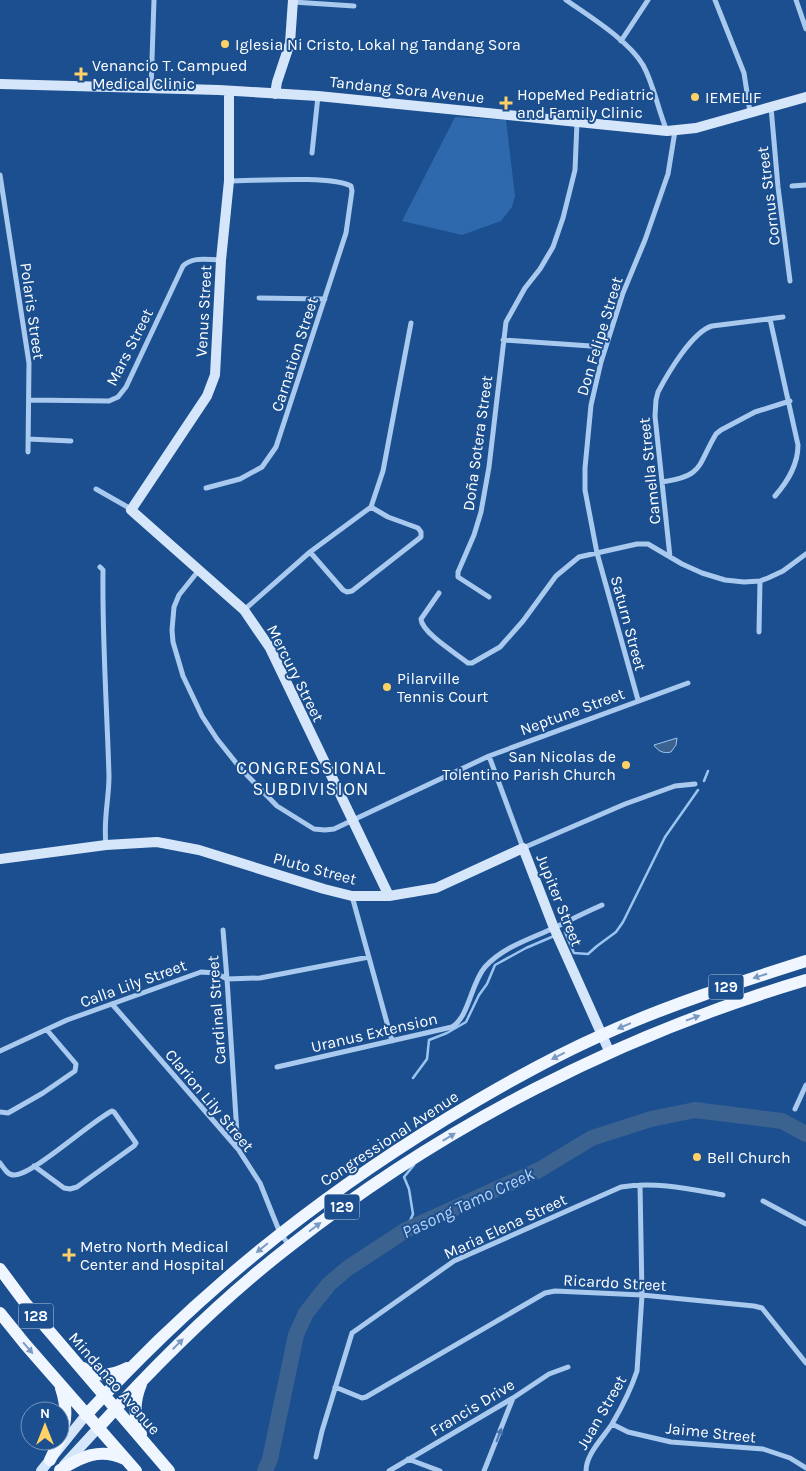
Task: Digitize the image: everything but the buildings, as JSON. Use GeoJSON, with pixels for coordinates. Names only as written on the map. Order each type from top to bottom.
{"type":"FeatureCollection","features":[{"type":"Feature","properties":{"kind":"main road","name":"Congressional Avenue"},"geometry":{"type":"LineString","coordinates":[[86,1415],[136,1363],[210,1292],[280,1233],[354,1178],[415,1138],[512,1079],[602,1035],[684,1001],[806,961]]}},
{"type":"Feature","properties":{"kind":"main road","name":"Congressional Avenue"},"geometry":{"type":"LineString","coordinates":[[98,1428],[143,1378],[211,1313],[290,1246],[381,1180],[429,1149],[521,1095],[610,1053],[687,1020],[768,991],[806,980]]}},
{"type":"Feature","properties":{"kind":"main road","name":"Mindanao Avenue"},"geometry":{"type":"LineString","coordinates":[[0,1270],[73,1360],[169,1471]]}},
{"type":"Feature","properties":{"kind":"main road","name":"128"},"geometry":{"type":"LineString","coordinates":[[0,1313],[136,1471]]}},
{"type":"Feature","properties":{"kind":"main road"},"geometry":{"type":"LineString","coordinates":[[73,1360],[89,1372],[103,1375],[117,1373],[136,1363]]}},
{"type":"Feature","properties":{"kind":"main road"},"geometry":{"type":"LineString","coordinates":[[143,1378],[136,1396],[135,1412],[145,1443]]}},
{"type":"Feature","properties":{"kind":"main road"},"geometry":{"type":"LineString","coordinates":[[58,1381],[64,1401]]}},
{"type":"Feature","properties":{"kind":"main road"},"geometry":{"type":"LineString","coordinates":[[50,1460],[54,1451]]}},
{"type":"Feature","properties":{"kind":"main road"},"geometry":{"type":"LineString","coordinates":[[59,1470],[80,1458],[94,1453],[109,1453],[126,1460]]}},
{"type":"Feature","properties":{"kind":"street"},"geometry":{"type":"LineString","coordinates":[[151,89],[154,0]]}},
{"type":"Feature","properties":{"kind":"street"},"geometry":{"type":"LineString","coordinates":[[566,0],[621,41],[635,54],[643,66],[671,131]]}},
{"type":"Feature","properties":{"kind":"street"},"geometry":{"type":"LineString","coordinates":[[621,41],[648,0]]}},
{"type":"Feature","properties":{"kind":"street"},"geometry":{"type":"LineString","coordinates":[[715,0],[744,74],[750,112]]}},
{"type":"Feature","properties":{"kind":"street"},"geometry":{"type":"LineString","coordinates":[[796,0],[806,29]]}},
{"type":"Feature","properties":{"kind":"street"},"geometry":{"type":"LineString","coordinates":[[275,94],[290,43],[293,1],[354,6]]}},
{"type":"Feature","properties":{"kind":"street","name":"Tandang Sora Avenue"},"geometry":{"type":"LineString","coordinates":[[0,84],[229,91],[318,96],[671,131],[696,128],[806,98]]}},
{"type":"Feature","properties":{"kind":"street","name":"Venus Street"},"geometry":{"type":"LineString","coordinates":[[132,510],[207,396],[215,375],[221,260],[229,181],[229,91]]}},
{"type":"Feature","properties":{"kind":"street"},"geometry":{"type":"LineString","coordinates":[[312,153],[318,96]]}},
{"type":"Feature","properties":{"kind":"street","name":"Cornus Street"},"geometry":{"type":"LineString","coordinates":[[771,107],[778,187],[790,281]]}},
{"type":"Feature","properties":{"kind":"street","name":"Doña Sotera Street"},"geometry":{"type":"LineString","coordinates":[[489,597],[457,575],[481,512],[489,467],[506,322],[512,308],[553,247],[563,218],[575,170],[577,122]]}},
{"type":"Feature","properties":{"kind":"street","name":"Don Felipe Street"},"geometry":{"type":"LineString","coordinates":[[597,553],[586,490],[585,468],[591,405],[605,347],[623,293],[645,240],[668,174],[671,131]]}},
{"type":"Feature","properties":{"kind":"street","name":"Polaris Street"},"geometry":{"type":"LineString","coordinates":[[0,175],[29,363],[28,452]]}},
{"type":"Feature","properties":{"kind":"street","name":"Carnation Street"},"geometry":{"type":"LineString","coordinates":[[206,488],[240,479],[262,468],[276,447],[346,233],[352,191],[351,186],[344,182],[293,180],[229,181]]}},
{"type":"Feature","properties":{"kind":"street"},"geometry":{"type":"LineString","coordinates":[[792,186],[806,185]]}},
{"type":"Feature","properties":{"kind":"street","name":"Mars Street"},"geometry":{"type":"LineString","coordinates":[[30,400],[109,401],[118,397],[126,387],[183,266],[189,260],[195,259],[221,260]]}},
{"type":"Feature","properties":{"kind":"street"},"geometry":{"type":"LineString","coordinates":[[259,298],[325,299]]}},
{"type":"Feature","properties":{"kind":"street","name":"Camella Street"},"geometry":{"type":"LineString","coordinates":[[670,557],[655,416],[658,392],[692,340],[702,330],[712,326],[783,317]]}},
{"type":"Feature","properties":{"kind":"street"},"geometry":{"type":"LineString","coordinates":[[770,319],[797,438],[797,457],[787,481],[775,496]]}},
{"type":"Feature","properties":{"kind":"street"},"geometry":{"type":"LineString","coordinates":[[244,610],[310,552],[371,507],[383,471],[411,323]]}},
{"type":"Feature","properties":{"kind":"street"},"geometry":{"type":"LineString","coordinates":[[504,340],[605,347]]}},
{"type":"Feature","properties":{"kind":"street"},"geometry":{"type":"LineString","coordinates":[[662,482],[683,478],[698,468],[721,430],[755,412],[790,402]]}},
{"type":"Feature","properties":{"kind":"street"},"geometry":{"type":"LineString","coordinates":[[28,439],[71,441]]}},
{"type":"Feature","properties":{"kind":"street","name":"Mercury Street"},"geometry":{"type":"LineString","coordinates":[[96,489],[132,510],[244,610],[270,648],[389,896]]}},
{"type":"Feature","properties":{"kind":"street"},"geometry":{"type":"LineString","coordinates":[[310,552],[343,590],[347,592],[352,591],[421,537],[421,532],[418,528],[388,517],[371,507]]}},
{"type":"Feature","properties":{"kind":"street"},"geometry":{"type":"LineString","coordinates":[[439,592],[421,620],[421,623],[428,632],[468,663],[476,662],[500,647],[523,621],[556,576],[579,557],[638,544],[648,544],[702,573],[725,580],[744,582],[760,581],[782,571],[806,554]]}},
{"type":"Feature","properties":{"kind":"street","name":"Saturn Street"},"geometry":{"type":"LineString","coordinates":[[597,553],[638,700]]}},
{"type":"Feature","properties":{"kind":"street"},"geometry":{"type":"LineString","coordinates":[[100,567],[103,570],[102,625],[108,715],[109,782],[104,825],[106,845]]}},
{"type":"Feature","properties":{"kind":"street","name":"Neptune Street"},"geometry":{"type":"LineString","coordinates":[[199,570],[179,595],[174,607],[173,642],[183,676],[202,716],[217,739],[241,769],[276,806],[314,829],[334,829],[489,756],[688,683]]}},
{"type":"Feature","properties":{"kind":"street"},"geometry":{"type":"LineString","coordinates":[[759,632],[760,581]]}},
{"type":"Feature","properties":{"kind":"street","name":"Jupiter Street"},"geometry":{"type":"LineString","coordinates":[[489,756],[554,928],[610,1053]]}},
{"type":"Feature","properties":{"kind":"street","name":"Pluto Street"},"geometry":{"type":"LineString","coordinates":[[0,860],[106,845],[157,842],[176,844],[352,896],[389,896],[436,888],[625,804],[675,786],[694,784]]}},
{"type":"Feature","properties":{"kind":"street"},"geometry":{"type":"LineString","coordinates":[[352,896],[392,1041]]}},
{"type":"Feature","properties":{"kind":"street","name":"Uranus Extension"},"geometry":{"type":"LineString","coordinates":[[277,1066],[456,1025],[463,1015],[470,994],[484,968],[497,956],[514,945],[602,905]]}},
{"type":"Feature","properties":{"kind":"street","name":"Cardinal Street"},"geometry":{"type":"LineString","coordinates":[[223,930],[238,1149]]}},
{"type":"Feature","properties":{"kind":"street","name":"Calla Lily Street"},"geometry":{"type":"LineString","coordinates":[[0,1051],[67,1020],[201,972],[216,973],[227,979],[260,978],[369,958]]}},
{"type":"Feature","properties":{"kind":"street","name":"Clarion Lily Street"},"geometry":{"type":"LineString","coordinates":[[112,1004],[238,1149],[260,1183],[280,1233],[290,1246]]}},
{"type":"Feature","properties":{"kind":"street"},"geometry":{"type":"LineString","coordinates":[[0,1112],[8,1113],[44,1093],[75,1071],[76,1064],[46,1030]]}},
{"type":"Feature","properties":{"kind":"street"},"geometry":{"type":"LineString","coordinates":[[795,1109],[806,1085]]}},
{"type":"Feature","properties":{"kind":"street"},"geometry":{"type":"LineString","coordinates":[[0,1163],[6,1171],[16,1175],[34,1166],[112,1111],[136,1143],[77,1187],[70,1189],[64,1188],[34,1166]]}},
{"type":"Feature","properties":{"kind":"street","name":"Maria Elena Street"},"geometry":{"type":"LineString","coordinates":[[316,1457],[352,1333],[454,1261],[612,1190],[640,1185],[680,1187],[723,1195]]}},
{"type":"Feature","properties":{"kind":"street","name":"Juan Street"},"geometry":{"type":"LineString","coordinates":[[586,1471],[586,1463],[612,1424],[638,1370],[642,1295],[640,1185]]}},
{"type":"Feature","properties":{"kind":"street"},"geometry":{"type":"LineString","coordinates":[[764,1202],[806,1224]]}},
{"type":"Feature","properties":{"kind":"street","name":"Ricardo Street"},"geometry":{"type":"LineString","coordinates":[[335,1387],[366,1398],[545,1294],[555,1291],[642,1295],[762,1308],[806,1363]]}},
{"type":"Feature","properties":{"kind":"street","name":"Francis Drive"},"geometry":{"type":"LineString","coordinates":[[390,1471],[513,1398],[549,1374],[568,1367]]}},
{"type":"Feature","properties":{"kind":"street"},"geometry":{"type":"LineString","coordinates":[[484,1471],[513,1398]]}},
{"type":"Feature","properties":{"kind":"street","name":"Congressional Avenue"},"geometry":{"type":"LineString","coordinates":[[41,1471],[86,1415]]}},
{"type":"Feature","properties":{"kind":"street","name":"Jaime Street"},"geometry":{"type":"LineString","coordinates":[[612,1424],[628,1432],[671,1442],[763,1449],[790,1458],[806,1468]]}},
{"type":"Feature","properties":{"kind":"street","name":"Congressional Avenue"},"geometry":{"type":"LineString","coordinates":[[59,1470],[98,1428]]}},
{"type":"Feature","properties":{"kind":"street"},"geometry":{"type":"LineString","coordinates":[[408,1459],[440,1471]]}},
{"type":"Feature","properties":{"kind":"shaded area"},"geometry":{"type":"Polygon","coordinates":[[[455,117],[506,120],[515,196],[512,207],[501,221],[462,235],[402,221],[455,117]]]}},
{"type":"Feature","properties":{"kind":"shaded area"},"geometry":{"type":"Polygon","coordinates":[[[677,738],[676,745],[671,752],[661,752],[654,745],[677,738]]]}},
{"type":"Feature","properties":{"kind":"waterway"},"geometry":{"type":"LineString","coordinates":[[704,781],[708,771]]}},
{"type":"Feature","properties":{"kind":"waterway"},"geometry":{"type":"LineString","coordinates":[[565,932],[574,953],[588,954],[616,932],[623,922],[665,837],[698,790]]}},
{"type":"Feature","properties":{"kind":"waterway"},"geometry":{"type":"LineString","coordinates":[[413,1078],[427,1059],[429,1040],[447,1033],[466,1022],[495,965],[526,948],[554,936]]}},
{"type":"Feature","properties":{"kind":"waterway","name":"Pasong Tamo Creek"},"geometry":{"type":"LineString","coordinates":[[265,1471],[270,1459],[296,1335],[306,1313],[329,1284],[348,1268],[406,1230],[539,1170],[592,1138],[651,1119],[695,1110],[782,1121],[806,1134]]}},
{"type":"Feature","properties":{"kind":"waterway"},"geometry":{"type":"LineString","coordinates":[[406,1230],[413,1214],[409,1189],[404,1177],[414,1165]]}},
{"type":"Feature","properties":{"kind":"place","name":"Iglesia Ni Cristo, Lokal ng Tandang Sora"},"geometry":{"type":"Point","coordinates":[225,44]}},
{"type":"Feature","properties":{"kind":"place","name":"Venancio T. Campued Medical Clinic"},"geometry":{"type":"Point","coordinates":[81,74]}},
{"type":"Feature","properties":{"kind":"place","name":"IEMELIF"},"geometry":{"type":"Point","coordinates":[695,97]}},
{"type":"Feature","properties":{"kind":"place","name":"HopeMed Pediatric and Family Clinic"},"geometry":{"type":"Point","coordinates":[506,103]}},
{"type":"Feature","properties":{"kind":"place","name":"Pilarville Tennis Court"},"geometry":{"type":"Point","coordinates":[387,687]}},
{"type":"Feature","properties":{"kind":"place","name":"San Nicolas de Tolentino Parish Church"},"geometry":{"type":"Point","coordinates":[626,765]}},
{"type":"Feature","properties":{"kind":"place","name":"Bell Church"},"geometry":{"type":"Point","coordinates":[697,1157]}},
{"type":"Feature","properties":{"kind":"place","name":"Metro North Medical Center and Hospital"},"geometry":{"type":"Point","coordinates":[69,1255]}},
{"type":"Feature","properties":{"kind":"district","name":"CONGRESSIONAL SUBDIVISION"},"geometry":{"type":"Point","coordinates":[311,778]}}]}
